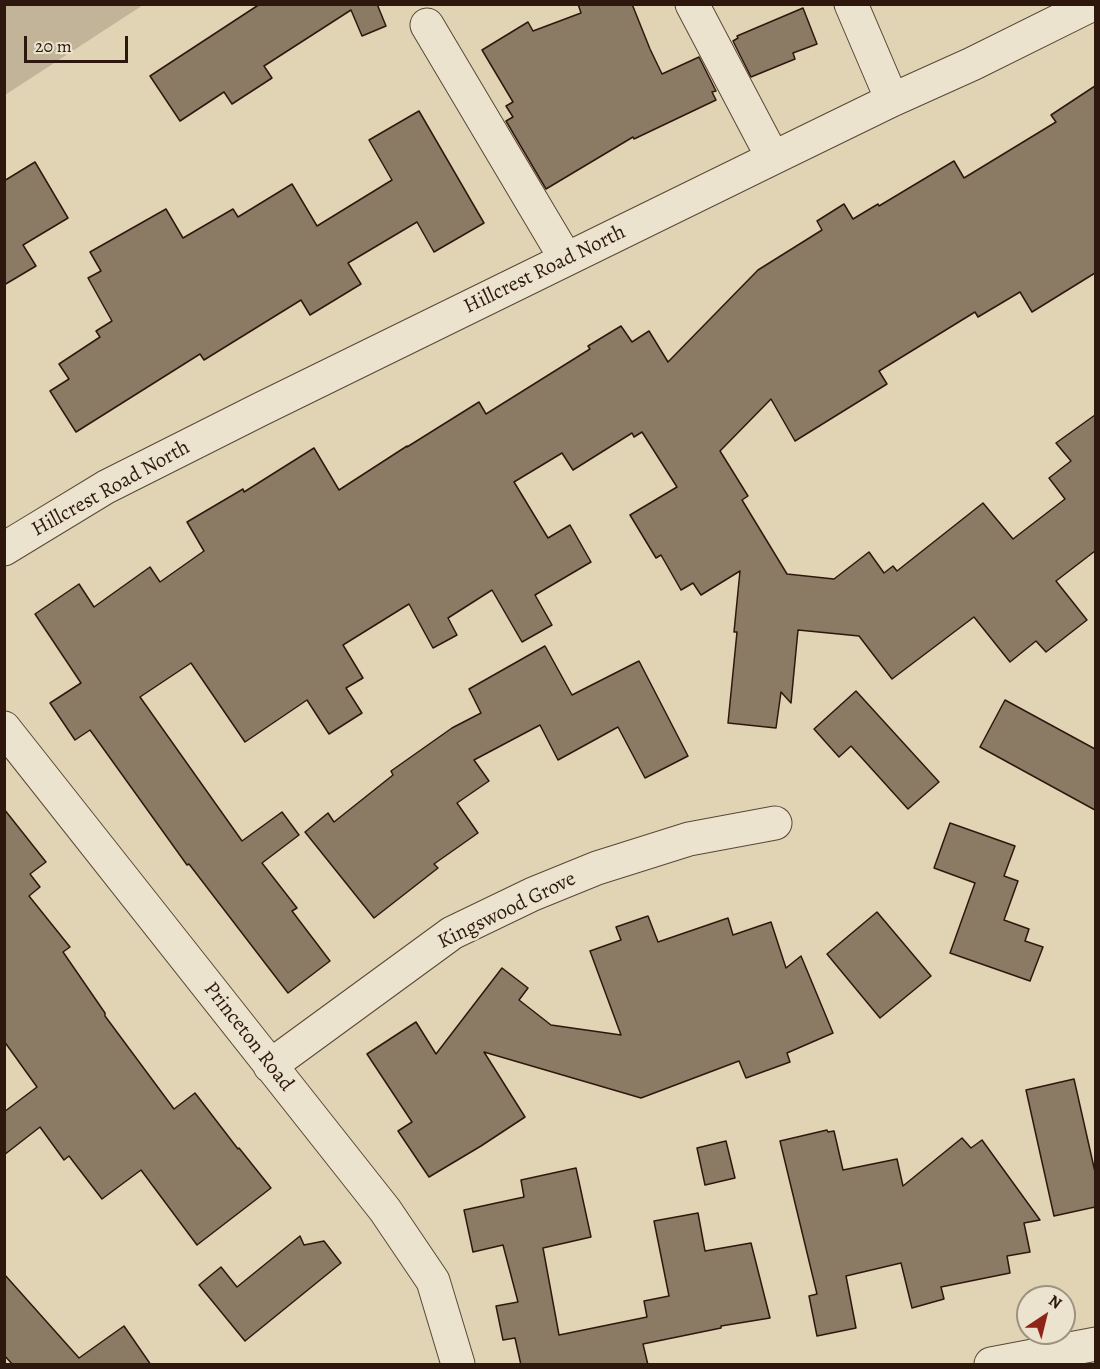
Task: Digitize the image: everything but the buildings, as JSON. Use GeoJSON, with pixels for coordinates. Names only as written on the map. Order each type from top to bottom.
{"type":"FeatureCollection","features":[{"type":"Feature","properties":{"kind":"street"},"geometry":{"type":"LineString","coordinates":[[692,4],[773,158]]}},
{"type":"Feature","properties":{"kind":"street"},"geometry":{"type":"LineString","coordinates":[[852,4],[892,100]]}},
{"type":"Feature","properties":{"kind":"street","name":"Hillcrest Road North"},"geometry":{"type":"LineString","coordinates":[[4,549],[106,487],[566,259],[1093,4]]}},
{"type":"Feature","properties":{"kind":"street"},"geometry":{"type":"LineString","coordinates":[[427,25],[566,259]]}},
{"type":"Feature","properties":{"kind":"street","name":"Princeton Road"},"geometry":{"type":"LineString","coordinates":[[4,728],[385,1210],[433,1281],[458,1365]]}},
{"type":"Feature","properties":{"kind":"street","name":"Kingswood Grove"},"geometry":{"type":"LineString","coordinates":[[270,1066],[452,933],[533,894],[597,868],[689,839],[775,823]]}},
{"type":"Feature","properties":{"kind":"street"},"geometry":{"type":"LineString","coordinates":[[991,1365],[1095,1344]]}},
{"type":"Feature","properties":{"kind":"shaded area"},"geometry":{"type":"Polygon","coordinates":[[[5,4],[143,4],[143,5],[5,95],[5,4]]]}}]}
